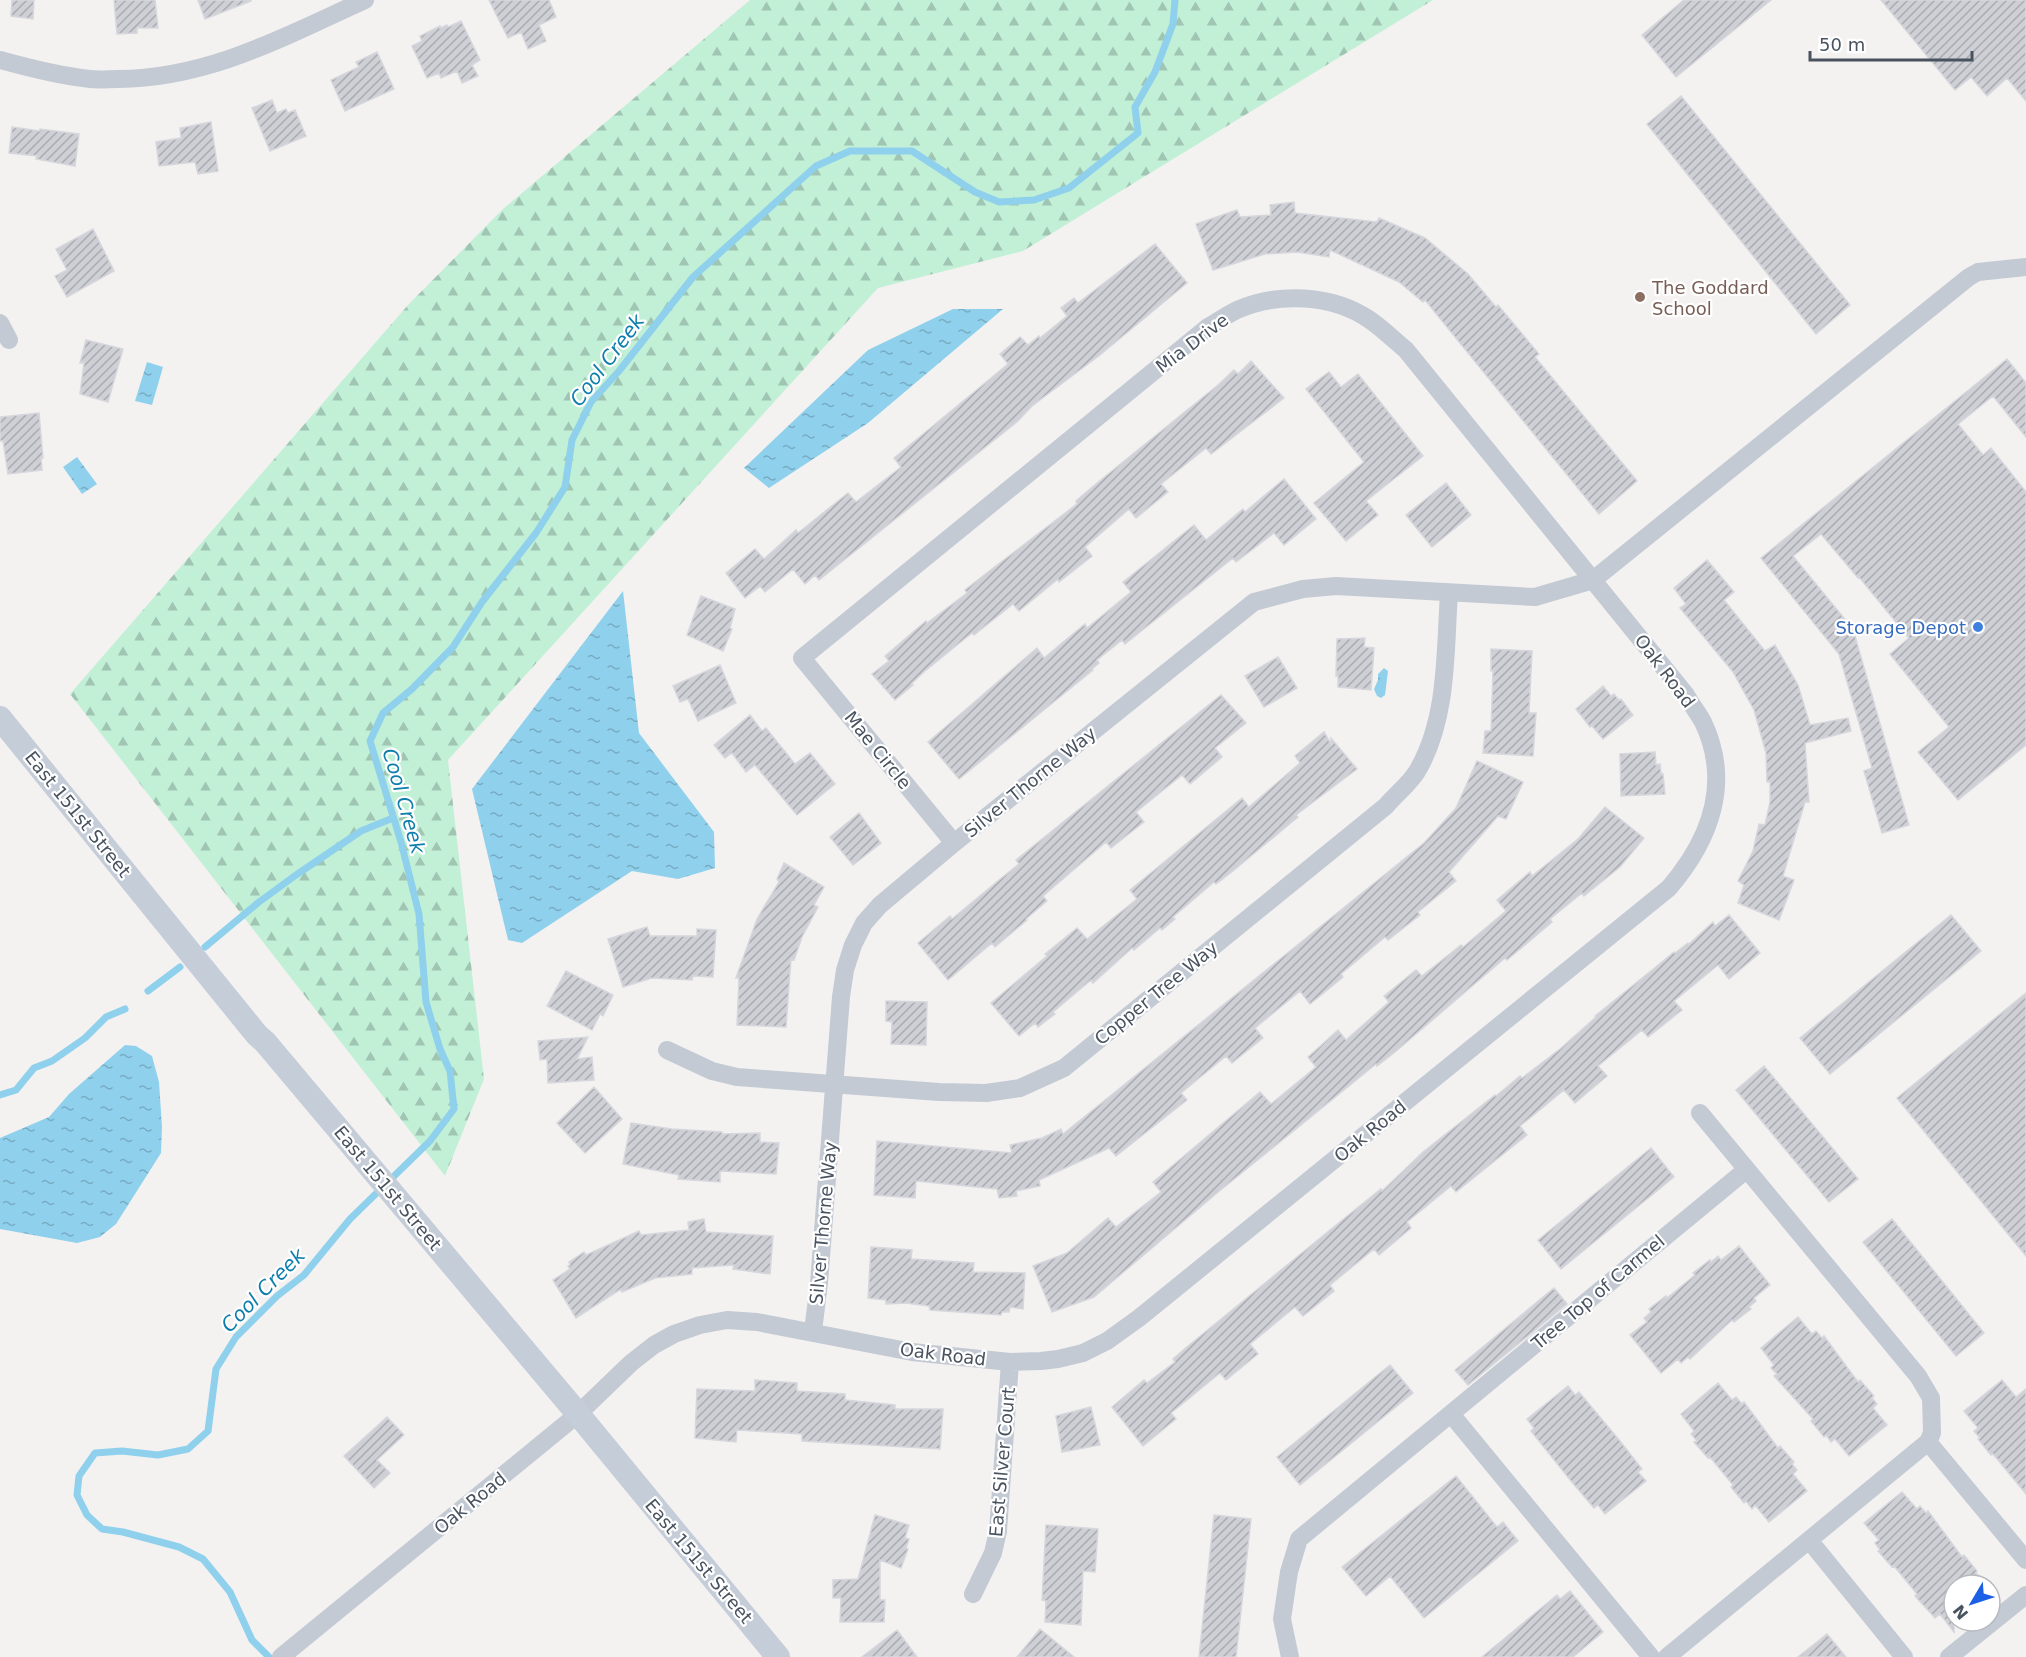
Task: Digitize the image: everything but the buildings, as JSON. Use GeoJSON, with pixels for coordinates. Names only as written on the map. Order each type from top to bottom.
{"type":"FeatureCollection","features":[{"type":"Feature","properties":{"kind":"street"},"geometry":{"type":"LineString","coordinates":[[0,60],[34,69],[91,79],[166,76],[239,57],[365,0]]}},
{"type":"Feature","properties":{"kind":"street"},"geometry":{"type":"LineString","coordinates":[[1593,580],[1969,277],[1978,272],[2026,267]]}},
{"type":"Feature","properties":{"kind":"street","name":"Mia Drive"},"geometry":{"type":"LineString","coordinates":[[802,658],[1208,327],[1236,310],[1267,300],[1303,298],[1343,307],[1370,320],[1406,350],[1593,580]]}},
{"type":"Feature","properties":{"kind":"street"},"geometry":{"type":"LineString","coordinates":[[0,323],[9,339]]}},
{"type":"Feature","properties":{"kind":"street","name":"Silver Thorne Way"},"geometry":{"type":"LineString","coordinates":[[813,1331],[819,1283],[842,988],[853,945],[864,923],[880,905],[1254,603],[1303,589],[1336,586],[1534,597],[1593,580]]}},
{"type":"Feature","properties":{"kind":"street","name":"Oak Road"},"geometry":{"type":"LineString","coordinates":[[281,1657],[578,1414],[631,1363],[654,1345],[674,1334],[700,1325],[727,1320],[757,1322],[813,1331],[912,1352],[1010,1362],[1058,1359],[1083,1353],[1107,1341],[1139,1318],[1669,888],[1682,874],[1708,827],[1714,803],[1716,776],[1713,753],[1703,723],[1686,694],[1593,580]]}},
{"type":"Feature","properties":{"kind":"street","name":"Copper Tree Way"},"geometry":{"type":"LineString","coordinates":[[667,1050],[712,1071],[737,1077],[986,1093],[1020,1088],[1064,1068],[1386,806],[1418,771],[1432,740],[1441,703],[1449,593]]}},
{"type":"Feature","properties":{"kind":"street","name":"Mae Circle"},"geometry":{"type":"LineString","coordinates":[[802,658],[954,843]]}},
{"type":"Feature","properties":{"kind":"street","name":"East 151st Street"},"geometry":{"type":"LineString","coordinates":[[0,718],[256,1035],[265,1042],[578,1414],[778,1657]]}},
{"type":"Feature","properties":{"kind":"street"},"geometry":{"type":"LineString","coordinates":[[1667,1657],[1928,1442],[1932,1433],[1931,1398],[1918,1376],[1700,1113]]}},
{"type":"Feature","properties":{"kind":"street","name":"Tree Top of Carmel"},"geometry":{"type":"LineString","coordinates":[[1290,1657],[1282,1619],[1289,1572],[1299,1539],[1746,1170]]}},
{"type":"Feature","properties":{"kind":"street","name":"East Silver Court"},"geometry":{"type":"LineString","coordinates":[[973,1594],[993,1553],[998,1531],[1010,1362]]}},
{"type":"Feature","properties":{"kind":"street"},"geometry":{"type":"LineString","coordinates":[[1450,1414],[1651,1657]]}},
{"type":"Feature","properties":{"kind":"street"},"geometry":{"type":"LineString","coordinates":[[1928,1442],[2026,1560]]}},
{"type":"Feature","properties":{"kind":"street"},"geometry":{"type":"LineString","coordinates":[[1809,1540],[1904,1657]]}},
{"type":"Feature","properties":{"kind":"street"},"geometry":{"type":"LineString","coordinates":[[1949,1657],[2026,1594]]}},
{"type":"Feature","properties":{"kind":"green space"},"geometry":{"type":"Polygon","coordinates":[[[750,0],[1433,0],[1023,251],[878,288],[448,760],[484,1079],[445,1176],[70,694],[408,305],[503,209],[750,0]]]}},
{"type":"Feature","properties":{"kind":"water"},"geometry":{"type":"Polygon","coordinates":[[[953,309],[1003,309],[868,423],[769,488],[744,468],[868,350],[953,309]]]}},
{"type":"Feature","properties":{"kind":"water"},"geometry":{"type":"Polygon","coordinates":[[[147,362],[163,367],[152,405],[135,401],[147,362]]]}},
{"type":"Feature","properties":{"kind":"water"},"geometry":{"type":"Polygon","coordinates":[[[77,457],[97,484],[82,494],[63,467],[77,457]]]}},
{"type":"Feature","properties":{"kind":"water"},"geometry":{"type":"Polygon","coordinates":[[[623,591],[639,733],[714,832],[715,868],[678,879],[632,871],[522,943],[508,940],[472,789],[623,591]]]}},
{"type":"Feature","properties":{"kind":"water"},"geometry":{"type":"Polygon","coordinates":[[[1384,668],[1388,671],[1385,695],[1381,698],[1377,696],[1374,689],[1378,674],[1384,668]]]}},
{"type":"Feature","properties":{"kind":"water"},"geometry":{"type":"Polygon","coordinates":[[[125,1045],[136,1046],[152,1056],[159,1082],[161,1153],[116,1224],[100,1237],[77,1243],[0,1229],[0,1138],[49,1117],[69,1094],[125,1045]]]}},
{"type":"Feature","properties":{"kind":"waterway","name":"Cool Creek"},"geometry":{"type":"LineString","coordinates":[[269,1657],[252,1640],[230,1592],[203,1559],[179,1547],[123,1532],[102,1529],[87,1515],[77,1495],[79,1476],[95,1453],[122,1451],[158,1455],[188,1449],[208,1431],[216,1369],[236,1337],[277,1296],[304,1275],[350,1219],[430,1141],[454,1109],[450,1071],[440,1049],[426,1002],[419,914],[401,842],[370,741],[383,713],[412,689],[453,647],[482,602],[536,533],[565,487],[572,440],[591,402],[619,371],[693,277],[816,166],[850,151],[912,151],[975,192],[999,202],[1034,200],[1069,188],[1138,133],[1135,107],[1155,72],[1173,24],[1175,0]]}},
{"type":"Feature","properties":{"kind":"waterway"},"geometry":{"type":"LineString","coordinates":[[205,947],[296,875],[361,831],[393,818]]}},
{"type":"Feature","properties":{"kind":"waterway"},"geometry":{"type":"LineString","coordinates":[[148,991],[180,967]]}},
{"type":"Feature","properties":{"kind":"waterway"},"geometry":{"type":"LineString","coordinates":[[0,1095],[16,1090],[34,1068],[52,1061],[85,1038],[106,1017],[125,1009]]}},
{"type":"Feature","properties":{"kind":"place","name":"The Goddard School"},"geometry":{"type":"Point","coordinates":[1640,297]}},
{"type":"Feature","properties":{"kind":"place","name":"Storage Depot"},"geometry":{"type":"Point","coordinates":[1978,627]}}]}
